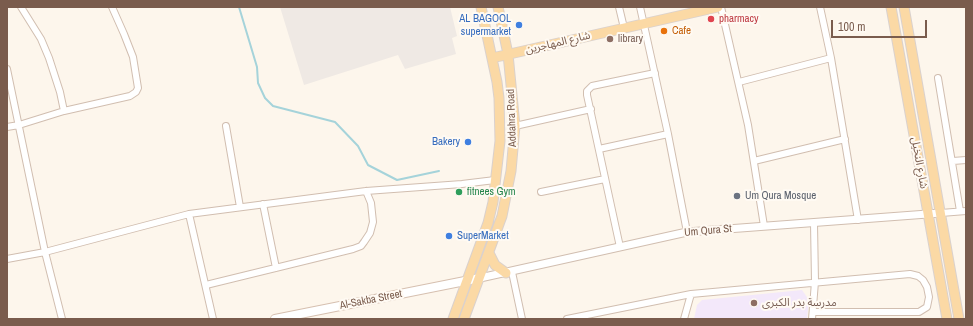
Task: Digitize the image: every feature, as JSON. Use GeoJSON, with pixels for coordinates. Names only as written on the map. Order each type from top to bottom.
{"type":"FeatureCollection","features":[{"type":"Feature","properties":{"kind":"main road","name":"Addahra Road"},"geometry":{"type":"LineString","coordinates":[[453,319],[488,223],[493,202],[500,141],[499,98],[481,7]]}},
{"type":"Feature","properties":{"kind":"main road","name":"Addahra Road"},"geometry":{"type":"LineString","coordinates":[[464,319],[502,216],[507,199],[511,171],[515,126],[508,54],[498,7]]}},
{"type":"Feature","properties":{"kind":"main road","name":"شارع المهاجرين"},"geometry":{"type":"LineString","coordinates":[[492,58],[719,7]]}},
{"type":"Feature","properties":{"kind":"main road","name":"شارع النخيل"},"geometry":{"type":"LineString","coordinates":[[890,7],[947,319]]}},
{"type":"Feature","properties":{"kind":"main road","name":"شارع النخيل"},"geometry":{"type":"LineString","coordinates":[[904,7],[959,319]]}},
{"type":"Feature","properties":{"kind":"main road"},"geometry":{"type":"LineString","coordinates":[[489,253],[495,265],[509,273]]}},
{"type":"Feature","properties":{"kind":"main road","name":"Al-Sakba Street"},"geometry":{"type":"LineString","coordinates":[[275,319],[480,278]]}},
{"type":"Feature","properties":{"kind":"street"},"geometry":{"type":"LineString","coordinates":[[21,7],[41,39],[49,58],[60,92],[64,111]]}},
{"type":"Feature","properties":{"kind":"street"},"geometry":{"type":"LineString","coordinates":[[7,127],[64,111],[130,96],[136,92],[138,88],[133,57],[112,7]]}},
{"type":"Feature","properties":{"kind":"street"},"geometry":{"type":"LineString","coordinates":[[619,7],[624,28]]}},
{"type":"Feature","properties":{"kind":"street"},"geometry":{"type":"LineString","coordinates":[[640,7],[668,134],[687,232]]}},
{"type":"Feature","properties":{"kind":"street"},"geometry":{"type":"LineString","coordinates":[[719,7],[739,82],[754,161],[764,226]]}},
{"type":"Feature","properties":{"kind":"street"},"geometry":{"type":"LineString","coordinates":[[820,7],[831,58],[858,220]]}},
{"type":"Feature","properties":{"kind":"street"},"geometry":{"type":"LineString","coordinates":[[739,82],[831,58]]}},
{"type":"Feature","properties":{"kind":"street"},"geometry":{"type":"LineString","coordinates":[[7,69],[45,252],[62,319]]}},
{"type":"Feature","properties":{"kind":"street"},"geometry":{"type":"LineString","coordinates":[[620,247],[587,93],[588,89],[592,86],[655,73]]}},
{"type":"Feature","properties":{"kind":"street"},"geometry":{"type":"LineString","coordinates":[[938,78],[963,211],[941,213]]}},
{"type":"Feature","properties":{"kind":"street"},"geometry":{"type":"LineString","coordinates":[[515,126],[591,109]]}},
{"type":"Feature","properties":{"kind":"street"},"geometry":{"type":"LineString","coordinates":[[226,126],[240,207]]}},
{"type":"Feature","properties":{"kind":"street"},"geometry":{"type":"LineString","coordinates":[[599,149],[668,134]]}},
{"type":"Feature","properties":{"kind":"street"},"geometry":{"type":"LineString","coordinates":[[754,161],[845,139]]}},
{"type":"Feature","properties":{"kind":"street"},"geometry":{"type":"LineString","coordinates":[[953,161],[966,160]]}},
{"type":"Feature","properties":{"kind":"street"},"geometry":{"type":"LineString","coordinates":[[541,192],[605,179]]}},
{"type":"Feature","properties":{"kind":"street"},"geometry":{"type":"LineString","coordinates":[[7,259],[45,252],[189,214],[366,191],[495,180]]}},
{"type":"Feature","properties":{"kind":"street"},"geometry":{"type":"LineString","coordinates":[[206,285],[353,249],[364,242],[370,233],[373,222],[371,203],[366,191]]}},
{"type":"Feature","properties":{"kind":"street"},"geometry":{"type":"LineString","coordinates":[[263,204],[276,268]]}},
{"type":"Feature","properties":{"kind":"street","name":"Um Qura St"},"geometry":{"type":"LineString","coordinates":[[480,278],[509,273],[687,232],[941,213]]}},
{"type":"Feature","properties":{"kind":"street"},"geometry":{"type":"LineString","coordinates":[[189,214],[213,319]]}},
{"type":"Feature","properties":{"kind":"street"},"geometry":{"type":"LineString","coordinates":[[812,319],[815,282],[814,223]]}},
{"type":"Feature","properties":{"kind":"street"},"geometry":{"type":"LineString","coordinates":[[509,273],[522,319]]}},
{"type":"Feature","properties":{"kind":"street"},"geometry":{"type":"LineString","coordinates":[[567,319],[591,317],[691,294],[914,274],[926,283],[929,300],[925,309],[919,312],[813,312]]}},
{"type":"Feature","properties":{"kind":"street"},"geometry":{"type":"LineString","coordinates":[[684,319],[691,294]]}},
{"type":"Feature","properties":{"kind":"shaded area"},"geometry":{"type":"Polygon","coordinates":[[[280,7],[450,7],[457,36],[452,38],[456,54],[405,69],[398,55],[304,85],[280,7]]]}},
{"type":"Feature","properties":{"kind":"shaded area","name":"مدرسة بدر الكبرى"},"geometry":{"type":"Polygon","coordinates":[[[802,290],[809,300],[807,319],[694,319],[697,305],[702,300],[802,290]]]}},
{"type":"Feature","properties":{"kind":"waterway"},"geometry":{"type":"LineString","coordinates":[[239,7],[257,67],[258,83],[265,98],[273,106],[335,122],[358,146],[368,165],[397,180],[439,171]]}},
{"type":"Feature","properties":{"kind":"place","name":"pharmacy"},"geometry":{"type":"Point","coordinates":[711,19]}},
{"type":"Feature","properties":{"kind":"place","name":"AL BAGOOL supermarket"},"geometry":{"type":"Point","coordinates":[519,25]}},
{"type":"Feature","properties":{"kind":"place","name":"Cafe"},"geometry":{"type":"Point","coordinates":[664,31]}},
{"type":"Feature","properties":{"kind":"place","name":"library"},"geometry":{"type":"Point","coordinates":[610,39]}},
{"type":"Feature","properties":{"kind":"place","name":"Bakery"},"geometry":{"type":"Point","coordinates":[468,142]}},
{"type":"Feature","properties":{"kind":"place","name":"fitnees Gym"},"geometry":{"type":"Point","coordinates":[459,192]}},
{"type":"Feature","properties":{"kind":"place","name":"Um Qura Mosque"},"geometry":{"type":"Point","coordinates":[737,196]}},
{"type":"Feature","properties":{"kind":"place","name":"SuperMarket"},"geometry":{"type":"Point","coordinates":[449,236]}},
{"type":"Feature","properties":{"kind":"place","name":"مدرسة بدر الكبرى"},"geometry":{"type":"Point","coordinates":[754,303]}}]}
